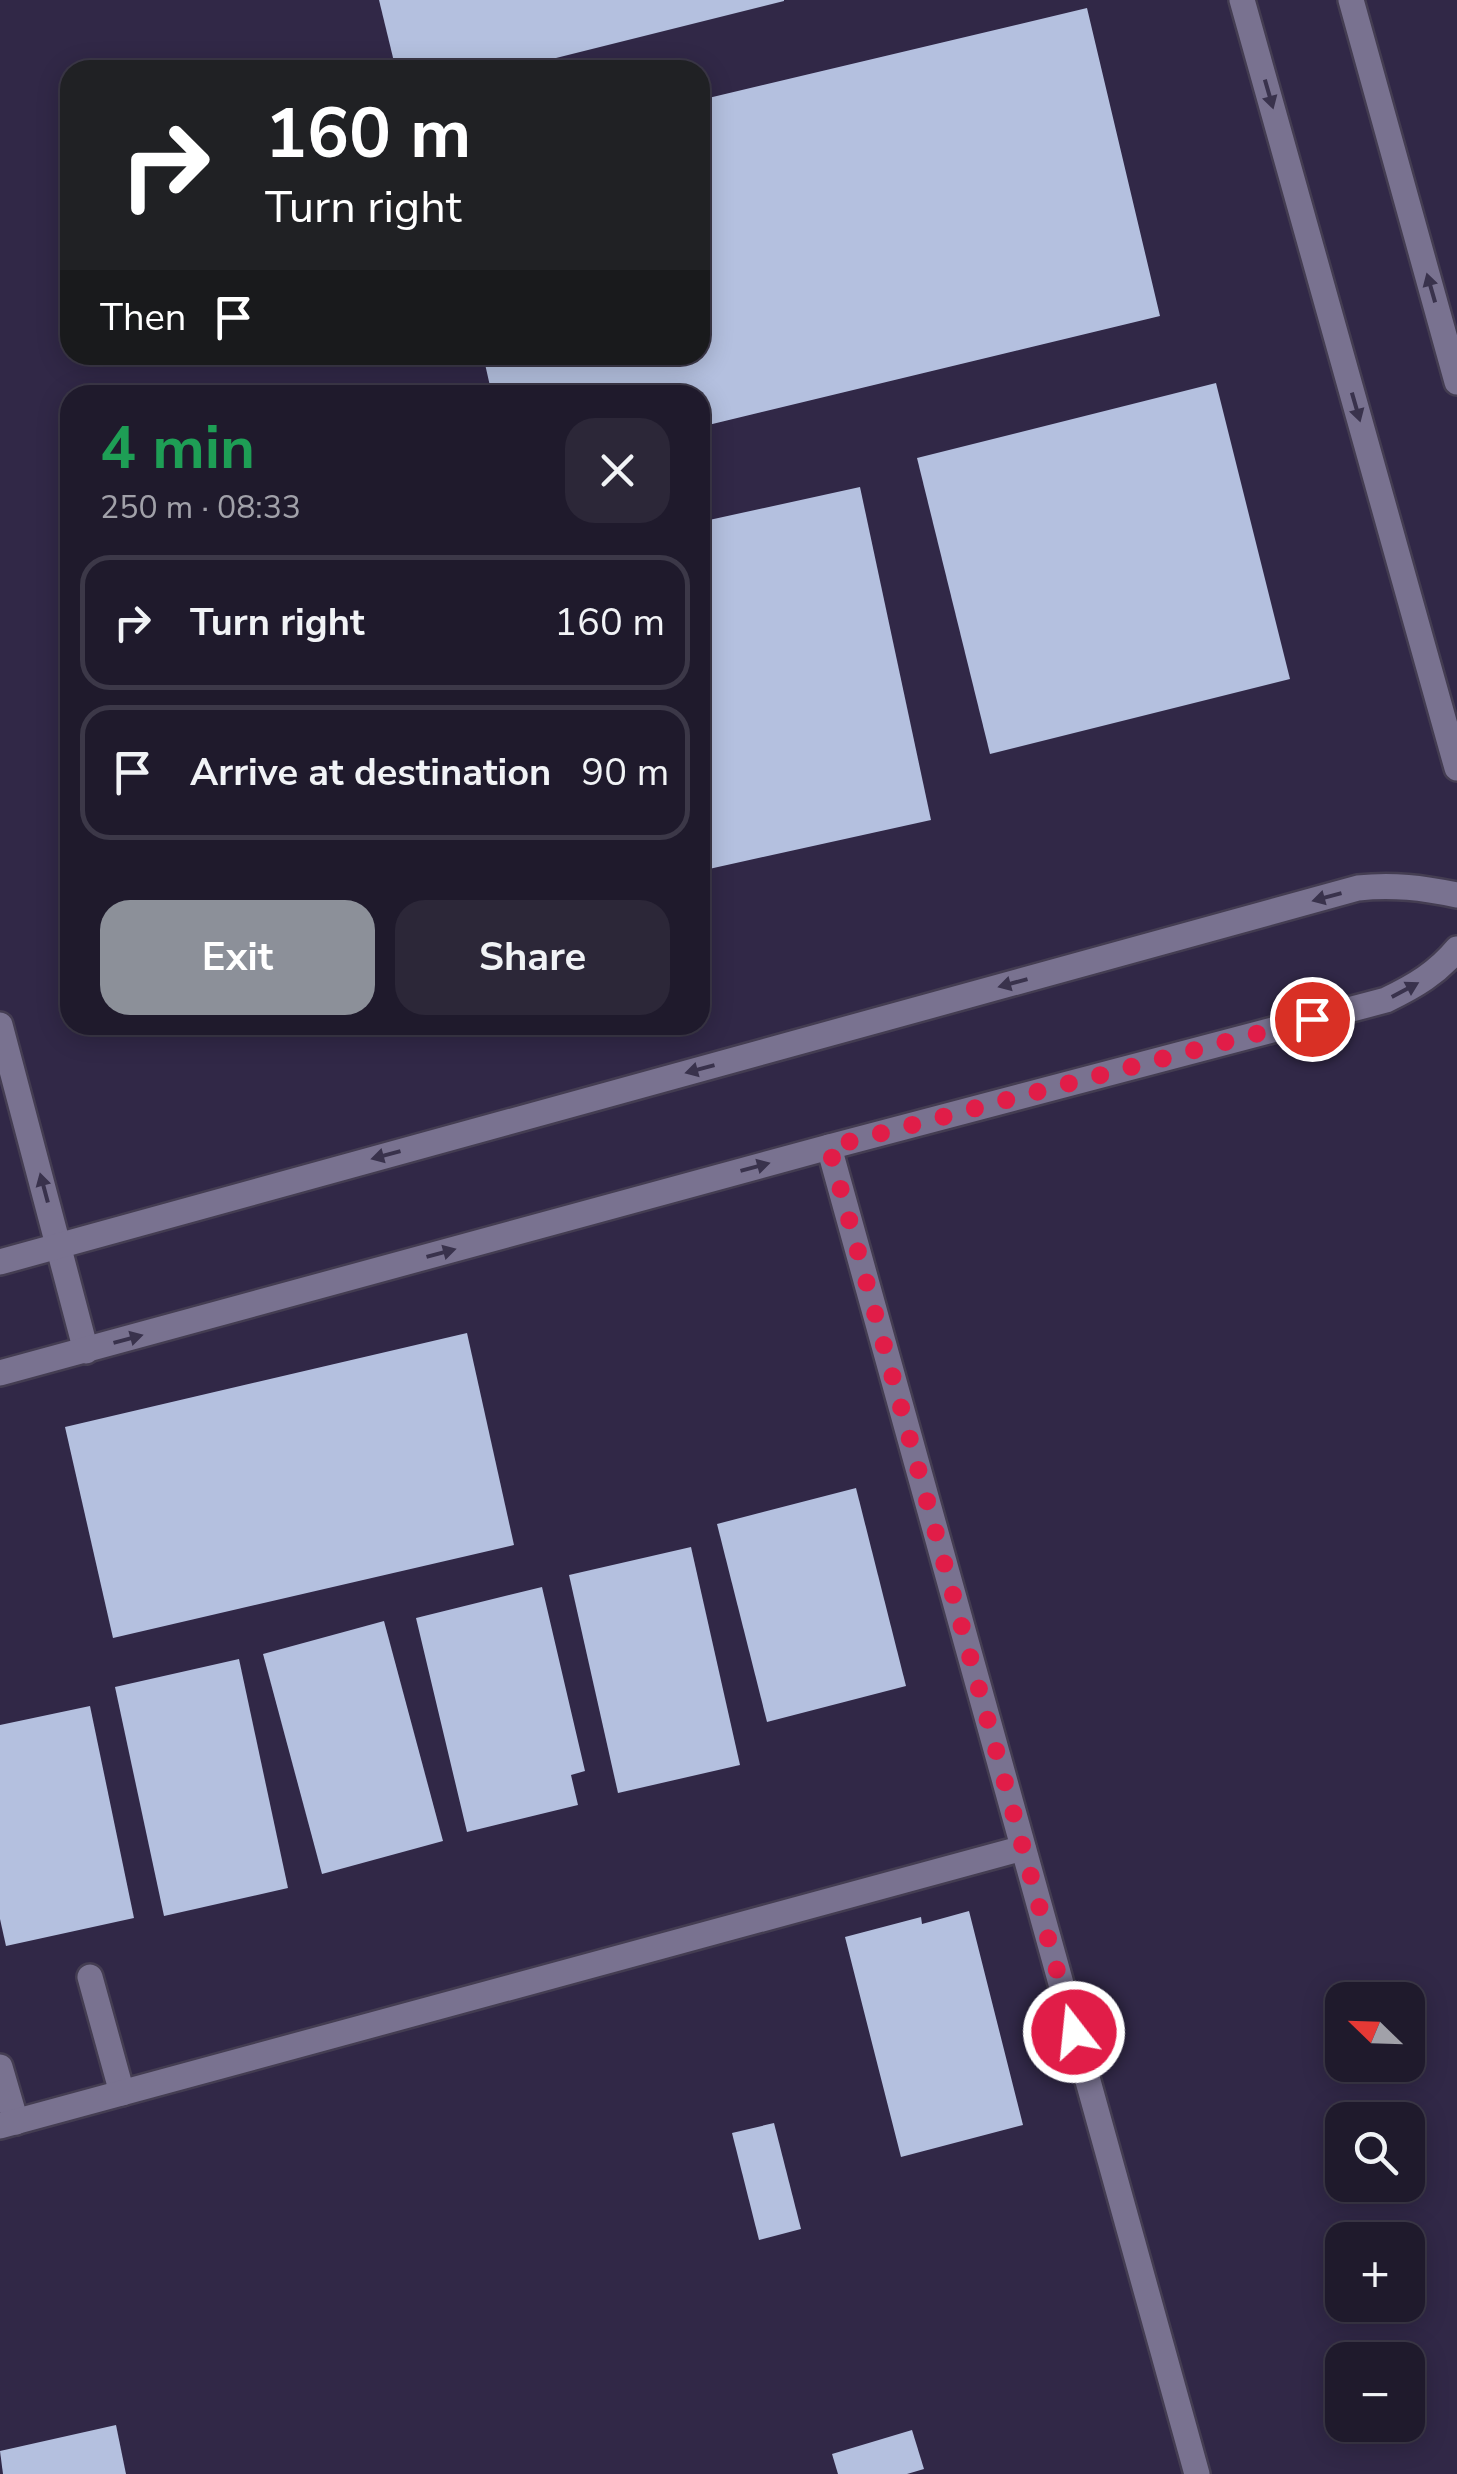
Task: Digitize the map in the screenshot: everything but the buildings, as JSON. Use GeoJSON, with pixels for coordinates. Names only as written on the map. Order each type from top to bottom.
{"type":"FeatureCollection","features":[{"type":"Feature","properties":{"kind":"lane"},"geometry":{"type":"LineString","coordinates":[[1242,0],[1457,768]]}},
{"type":"Feature","properties":{"kind":"lane"},"geometry":{"type":"LineString","coordinates":[[1351,0],[1457,382]]}},
{"type":"Feature","properties":{"kind":"lane"},"geometry":{"type":"LineString","coordinates":[[0,1262],[1358,888],[1420,887],[1457,896]]}},
{"type":"Feature","properties":{"kind":"lane"},"geometry":{"type":"LineString","coordinates":[[0,1374],[829,1147],[1386,1000],[1440,968],[1457,948]]}},
{"type":"Feature","properties":{"kind":"lane"},"geometry":{"type":"LineString","coordinates":[[0,1026],[86,1350]]}},
{"type":"Feature","properties":{"kind":"lane"},"geometry":{"type":"LineString","coordinates":[[829,1147],[1197,2474]]}},
{"type":"Feature","properties":{"kind":"lane"},"geometry":{"type":"LineString","coordinates":[[0,2067],[8,2124],[1023,1848]]}},
{"type":"Feature","properties":{"kind":"lane"},"geometry":{"type":"LineString","coordinates":[[90,1977],[122,2093]]}},
{"type":"Feature","properties":{"kind":"shaded area"},"geometry":{"type":"Polygon","coordinates":[[[0,0],[1457,0],[1457,2474],[0,2474],[0,0]]]}},
{"type":"Feature","properties":{"kind":"route"},"geometry":{"type":"LineString","coordinates":[[1074,2032],[829,1147],[1312,1019]]}}]}
